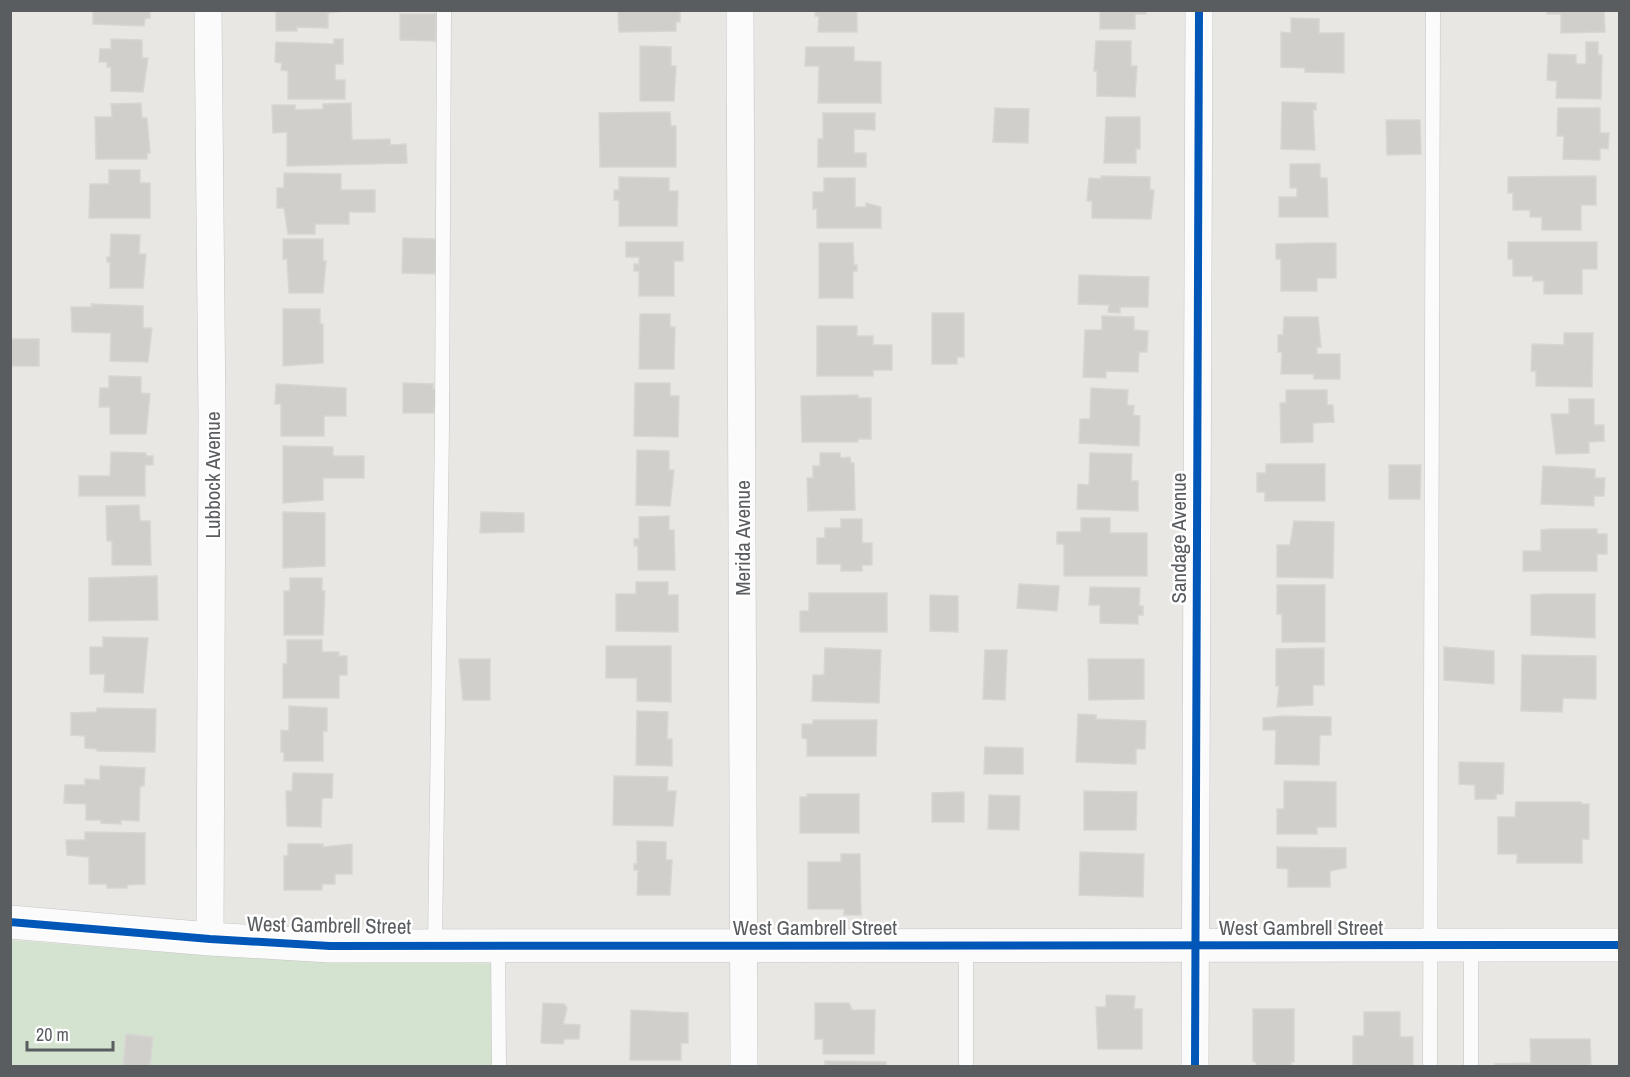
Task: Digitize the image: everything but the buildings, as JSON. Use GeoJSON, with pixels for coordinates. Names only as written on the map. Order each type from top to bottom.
{"type":"FeatureCollection","features":[{"type":"Feature","properties":{"kind":"street","name":"Lubbock Avenue"},"geometry":{"type":"LineString","coordinates":[[208,10],[212,416],[210,939]]}},
{"type":"Feature","properties":{"kind":"street","name":"Merida Avenue"},"geometry":{"type":"LineString","coordinates":[[740,10],[744,1066]]}},
{"type":"Feature","properties":{"kind":"street","name":"Sandage Avenue"},"geometry":{"type":"LineString","coordinates":[[1195,1066],[1199,10]]}},
{"type":"Feature","properties":{"kind":"street","name":"West Gambrell Street"},"geometry":{"type":"LineString","coordinates":[[10,922],[210,939],[330,946],[498,944],[1620,945]]}},
{"type":"Feature","properties":{"kind":"lane"},"geometry":{"type":"LineString","coordinates":[[435,945],[442,428],[444,10]]}},
{"type":"Feature","properties":{"kind":"lane"},"geometry":{"type":"LineString","coordinates":[[1430,1066],[1433,10]]}},
{"type":"Feature","properties":{"kind":"lane"},"geometry":{"type":"LineString","coordinates":[[498,944],[499,1066]]}},
{"type":"Feature","properties":{"kind":"lane"},"geometry":{"type":"LineString","coordinates":[[966,945],[966,1066]]}},
{"type":"Feature","properties":{"kind":"lane"},"geometry":{"type":"LineString","coordinates":[[1471,945],[1471,1066]]}},
{"type":"Feature","properties":{"kind":"green space"},"geometry":{"type":"Polygon","coordinates":[[[10,940],[188,954],[494,964],[495,1066],[11,1066],[10,940]]]}},
{"type":"Feature","properties":{"kind":"cycle path"},"geometry":{"type":"LineString","coordinates":[[1195,1066],[1199,10]]}},
{"type":"Feature","properties":{"kind":"cycle path"},"geometry":{"type":"LineString","coordinates":[[10,922],[210,939],[330,946],[1620,945]]}}]}
